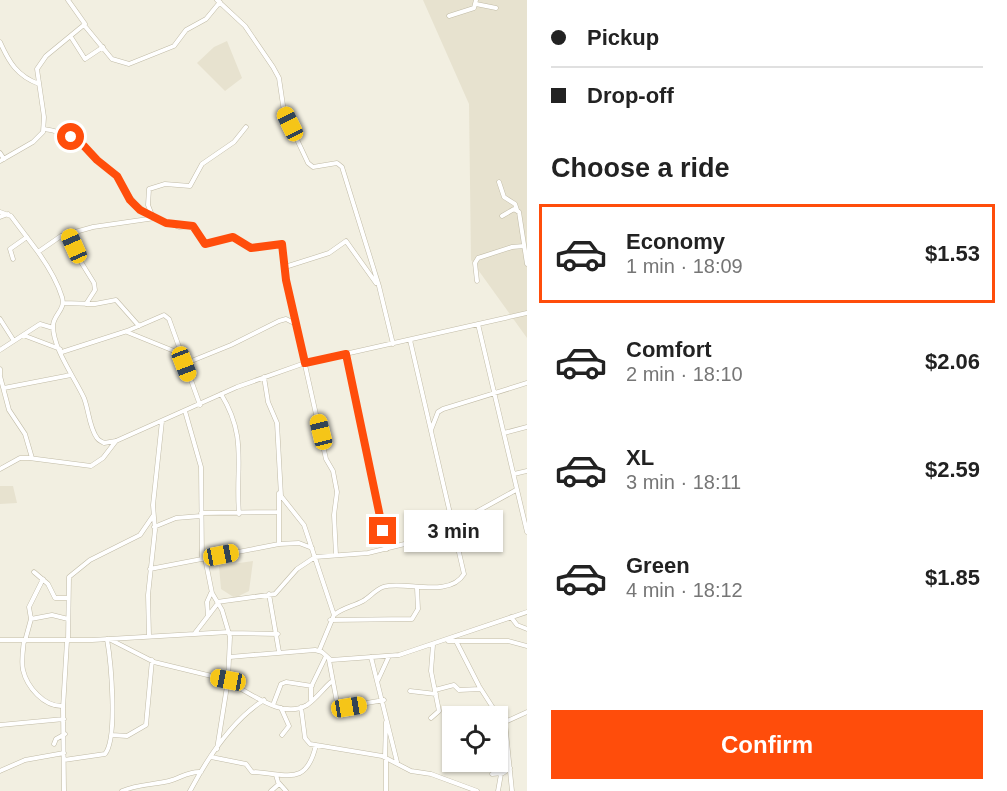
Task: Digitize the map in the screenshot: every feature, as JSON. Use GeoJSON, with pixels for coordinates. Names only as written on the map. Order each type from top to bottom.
{"type":"FeatureCollection","features":[{"type":"Feature","properties":{"kind":"street"},"geometry":{"type":"LineString","coordinates":[[68,0],[82,17],[84,25],[116,62],[133,63],[174,46],[186,30],[206,19],[218,1],[245,26],[279,78],[285,112],[308,164],[313,167],[337,163],[342,167],[379,286],[393,344]]}},
{"type":"Feature","properties":{"kind":"street"},"geometry":{"type":"LineString","coordinates":[[449,16],[471,9],[476,2],[496,8]]}},
{"type":"Feature","properties":{"kind":"street"},"geometry":{"type":"LineString","coordinates":[[0,153],[2,160],[33,142],[44,129],[36,72],[41,62],[84,25]]}},
{"type":"Feature","properties":{"kind":"street"},"geometry":{"type":"LineString","coordinates":[[71,37],[85,59],[103,47]]}},
{"type":"Feature","properties":{"kind":"street"},"geometry":{"type":"LineString","coordinates":[[0,42],[13,68],[24,78],[39,84]]}},
{"type":"Feature","properties":{"kind":"street"},"geometry":{"type":"LineString","coordinates":[[153,216],[147,199],[149,189],[165,184],[190,186],[202,164],[234,142],[246,127]]}},
{"type":"Feature","properties":{"kind":"street"},"geometry":{"type":"LineString","coordinates":[[44,129],[61,132],[84,146],[117,176],[136,206],[179,227],[193,226],[207,245],[233,237],[251,248],[281,243],[296,325],[326,459],[337,486],[336,555]]}},
{"type":"Feature","properties":{"kind":"street"},"geometry":{"type":"LineString","coordinates":[[500,182],[504,197],[515,204],[523,224],[527,264]]}},
{"type":"Feature","properties":{"kind":"street"},"geometry":{"type":"LineString","coordinates":[[502,216],[517,210]]}},
{"type":"Feature","properties":{"kind":"street"},"geometry":{"type":"LineString","coordinates":[[0,214],[9,214],[38,252],[56,282],[63,303],[54,320],[53,329],[71,375],[84,399],[98,439],[105,443],[116,441],[221,394],[305,363],[527,313]]}},
{"type":"Feature","properties":{"kind":"street"},"geometry":{"type":"LineString","coordinates":[[38,252],[68,233],[153,216]]}},
{"type":"Feature","properties":{"kind":"street"},"geometry":{"type":"LineString","coordinates":[[68,233],[81,262],[94,283],[95,290],[86,304]]}},
{"type":"Feature","properties":{"kind":"street"},"geometry":{"type":"LineString","coordinates":[[13,259],[10,249],[27,237]]}},
{"type":"Feature","properties":{"kind":"street"},"geometry":{"type":"LineString","coordinates":[[285,267],[329,253],[346,241],[379,286]]}},
{"type":"Feature","properties":{"kind":"street"},"geometry":{"type":"LineString","coordinates":[[477,280],[474,263],[478,258],[512,246],[525,250]]}},
{"type":"Feature","properties":{"kind":"street"},"geometry":{"type":"LineString","coordinates":[[63,303],[86,304],[118,301],[139,326]]}},
{"type":"Feature","properties":{"kind":"street"},"geometry":{"type":"LineString","coordinates":[[23,335],[61,351],[126,331],[158,317],[167,316],[200,405]]}},
{"type":"Feature","properties":{"kind":"street"},"geometry":{"type":"LineString","coordinates":[[0,318],[14,341]]}},
{"type":"Feature","properties":{"kind":"street"},"geometry":{"type":"LineString","coordinates":[[184,364],[231,345],[279,321],[286,319],[296,325]]}},
{"type":"Feature","properties":{"kind":"street"},"geometry":{"type":"LineString","coordinates":[[0,350],[40,324],[53,329]]}},
{"type":"Feature","properties":{"kind":"street"},"geometry":{"type":"LineString","coordinates":[[478,324],[527,532]]}},
{"type":"Feature","properties":{"kind":"street"},"geometry":{"type":"LineString","coordinates":[[126,331],[179,353]]}},
{"type":"Feature","properties":{"kind":"street"},"geometry":{"type":"LineString","coordinates":[[319,651],[334,615],[384,587],[417,588],[456,582],[462,577],[463,567],[451,526],[410,340]]}},
{"type":"Feature","properties":{"kind":"street"},"geometry":{"type":"LineString","coordinates":[[346,354],[387,549]]}},
{"type":"Feature","properties":{"kind":"street"},"geometry":{"type":"LineString","coordinates":[[0,369],[9,410],[25,434],[32,458]]}},
{"type":"Feature","properties":{"kind":"street"},"geometry":{"type":"LineString","coordinates":[[4,388],[71,375]]}},
{"type":"Feature","properties":{"kind":"street"},"geometry":{"type":"LineString","coordinates":[[264,377],[268,402],[277,423],[283,501],[304,525],[334,615]]}},
{"type":"Feature","properties":{"kind":"street"},"geometry":{"type":"LineString","coordinates":[[431,431],[434,418],[443,409],[527,382]]}},
{"type":"Feature","properties":{"kind":"street"},"geometry":{"type":"LineString","coordinates":[[221,394],[234,417],[238,433],[239,514]]}},
{"type":"Feature","properties":{"kind":"street"},"geometry":{"type":"LineString","coordinates":[[185,411],[201,467],[204,559],[212,592],[229,633],[228,681],[217,748]]}},
{"type":"Feature","properties":{"kind":"street"},"geometry":{"type":"LineString","coordinates":[[149,636],[153,516],[162,421]]}},
{"type":"Feature","properties":{"kind":"street"},"geometry":{"type":"LineString","coordinates":[[504,433],[527,427]]}},
{"type":"Feature","properties":{"kind":"street"},"geometry":{"type":"LineString","coordinates":[[0,469],[20,458],[91,466],[104,458],[116,441]]}},
{"type":"Feature","properties":{"kind":"street"},"geometry":{"type":"LineString","coordinates":[[513,474],[527,471]]}},
{"type":"Feature","properties":{"kind":"street"},"geometry":{"type":"LineString","coordinates":[[279,544],[280,483]]}},
{"type":"Feature","properties":{"kind":"street"},"geometry":{"type":"LineString","coordinates":[[195,633],[218,602],[269,594],[281,589],[297,569],[315,557],[387,549],[429,538],[516,490]]}},
{"type":"Feature","properties":{"kind":"street"},"geometry":{"type":"LineString","coordinates":[[154,526],[176,518],[201,515],[278,512]]}},
{"type":"Feature","properties":{"kind":"street"},"geometry":{"type":"LineString","coordinates":[[64,791],[63,706],[68,641],[69,577],[90,560],[140,535],[153,516]]}},
{"type":"Feature","properties":{"kind":"street"},"geometry":{"type":"LineString","coordinates":[[150,569],[279,544],[300,543],[313,548]]}},
{"type":"Feature","properties":{"kind":"street"},"geometry":{"type":"LineString","coordinates":[[34,572],[43,579],[55,598],[68,598]]}},
{"type":"Feature","properties":{"kind":"street"},"geometry":{"type":"LineString","coordinates":[[43,579],[29,607],[31,619],[25,640],[22,669],[27,683],[40,698],[52,705],[63,706]]}},
{"type":"Feature","properties":{"kind":"street"},"geometry":{"type":"LineString","coordinates":[[330,620],[412,619],[418,609],[417,588]]}},
{"type":"Feature","properties":{"kind":"street"},"geometry":{"type":"LineString","coordinates":[[208,616],[207,602],[212,592]]}},
{"type":"Feature","properties":{"kind":"street"},"geometry":{"type":"LineString","coordinates":[[269,594],[278,634],[279,652]]}},
{"type":"Feature","properties":{"kind":"street"},"geometry":{"type":"LineString","coordinates":[[230,657],[319,651],[327,657],[389,656],[433,645],[527,612]]}},
{"type":"Feature","properties":{"kind":"street"},"geometry":{"type":"LineString","coordinates":[[31,619],[52,615],[68,619]]}},
{"type":"Feature","properties":{"kind":"street"},"geometry":{"type":"LineString","coordinates":[[511,617],[517,625],[527,629]]}},
{"type":"Feature","properties":{"kind":"street"},"geometry":{"type":"LineString","coordinates":[[0,640],[68,641],[195,633],[278,634]]}},
{"type":"Feature","properties":{"kind":"street"},"geometry":{"type":"LineString","coordinates":[[108,639],[152,660],[228,681],[281,708],[301,707],[312,701],[331,682]]}},
{"type":"Feature","properties":{"kind":"street"},"geometry":{"type":"LineString","coordinates":[[64,760],[105,754],[112,735],[108,639]]}},
{"type":"Feature","properties":{"kind":"street"},"geometry":{"type":"LineString","coordinates":[[445,641],[508,641],[527,646]]}},
{"type":"Feature","properties":{"kind":"street"},"geometry":{"type":"LineString","coordinates":[[456,641],[492,706]]}},
{"type":"Feature","properties":{"kind":"street"},"geometry":{"type":"LineString","coordinates":[[431,718],[439,711],[431,663],[433,645]]}},
{"type":"Feature","properties":{"kind":"street"},"geometry":{"type":"LineString","coordinates":[[378,681],[389,656]]}},
{"type":"Feature","properties":{"kind":"street"},"geometry":{"type":"LineString","coordinates":[[327,657],[339,709],[384,700]]}},
{"type":"Feature","properties":{"kind":"street"},"geometry":{"type":"LineString","coordinates":[[312,701],[312,686],[327,657]]}},
{"type":"Feature","properties":{"kind":"street"},"geometry":{"type":"LineString","coordinates":[[371,657],[384,700],[397,762]]}},
{"type":"Feature","properties":{"kind":"street"},"geometry":{"type":"LineString","coordinates":[[112,735],[127,736],[146,725],[152,660]]}},
{"type":"Feature","properties":{"kind":"street"},"geometry":{"type":"LineString","coordinates":[[470,690],[477,680]]}},
{"type":"Feature","properties":{"kind":"street"},"geometry":{"type":"LineString","coordinates":[[273,705],[281,684],[286,682],[312,686]]}},
{"type":"Feature","properties":{"kind":"street"},"geometry":{"type":"LineString","coordinates":[[410,692],[436,692],[454,685],[459,690],[481,689]]}},
{"type":"Feature","properties":{"kind":"street"},"geometry":{"type":"LineString","coordinates":[[190,791],[217,748],[250,710],[264,700]]}},
{"type":"Feature","properties":{"kind":"street"},"geometry":{"type":"LineString","coordinates":[[301,707],[305,738],[316,745],[365,751],[397,762],[411,771],[431,774],[477,791]]}},
{"type":"Feature","properties":{"kind":"street"},"geometry":{"type":"LineString","coordinates":[[281,708],[289,726],[282,735]]}},
{"type":"Feature","properties":{"kind":"street"},"geometry":{"type":"LineString","coordinates":[[508,719],[527,712]]}},
{"type":"Feature","properties":{"kind":"street"},"geometry":{"type":"LineString","coordinates":[[0,725],[64,719]]}},
{"type":"Feature","properties":{"kind":"street"},"geometry":{"type":"LineString","coordinates":[[386,791],[387,721]]}},
{"type":"Feature","properties":{"kind":"street"},"geometry":{"type":"LineString","coordinates":[[54,744],[56,739],[65,734]]}},
{"type":"Feature","properties":{"kind":"street"},"geometry":{"type":"LineString","coordinates":[[211,757],[246,764],[252,772],[291,776],[306,770],[312,761],[316,745]]}},
{"type":"Feature","properties":{"kind":"street"},"geometry":{"type":"LineString","coordinates":[[508,750],[512,791]]}},
{"type":"Feature","properties":{"kind":"street"},"geometry":{"type":"LineString","coordinates":[[0,771],[25,760],[64,753]]}},
{"type":"Feature","properties":{"kind":"street"},"geometry":{"type":"LineString","coordinates":[[492,774],[501,774],[511,768]]}},
{"type":"Feature","properties":{"kind":"street"},"geometry":{"type":"LineString","coordinates":[[122,791],[141,784],[171,780],[189,772],[202,772]]}},
{"type":"Feature","properties":{"kind":"street"},"geometry":{"type":"LineString","coordinates":[[498,791],[501,774]]}},
{"type":"Feature","properties":{"kind":"street"},"geometry":{"type":"LineString","coordinates":[[276,775],[279,784],[286,791]]}},
{"type":"Feature","properties":{"kind":"street"},"geometry":{"type":"LineString","coordinates":[[271,791],[279,784]]}},
{"type":"Feature","properties":{"kind":"shaded area"},"geometry":{"type":"Polygon","coordinates":[[[423,0],[527,0],[527,338],[471,260],[469,104],[423,0]]]}},
{"type":"Feature","properties":{"kind":"shaded area"},"geometry":{"type":"Polygon","coordinates":[[[227,41],[242,78],[225,91],[197,63],[214,47],[227,41]]]}},
{"type":"Feature","properties":{"kind":"shaded area"},"geometry":{"type":"Polygon","coordinates":[[[0,486],[13,486],[17,503],[0,504],[0,486]]]}},
{"type":"Feature","properties":{"kind":"shaded area"},"geometry":{"type":"Polygon","coordinates":[[[253,561],[249,591],[235,598],[221,589],[219,566],[253,561]]]}},
{"type":"Feature","properties":{"kind":"route"},"geometry":{"type":"LineString","coordinates":[[71,137],[112,171],[130,200],[153,218],[179,227],[193,226],[205,244],[209,245],[229,237],[235,237],[247,246],[256,249],[282,244],[286,280],[305,363],[346,354],[383,531]]}}]}
